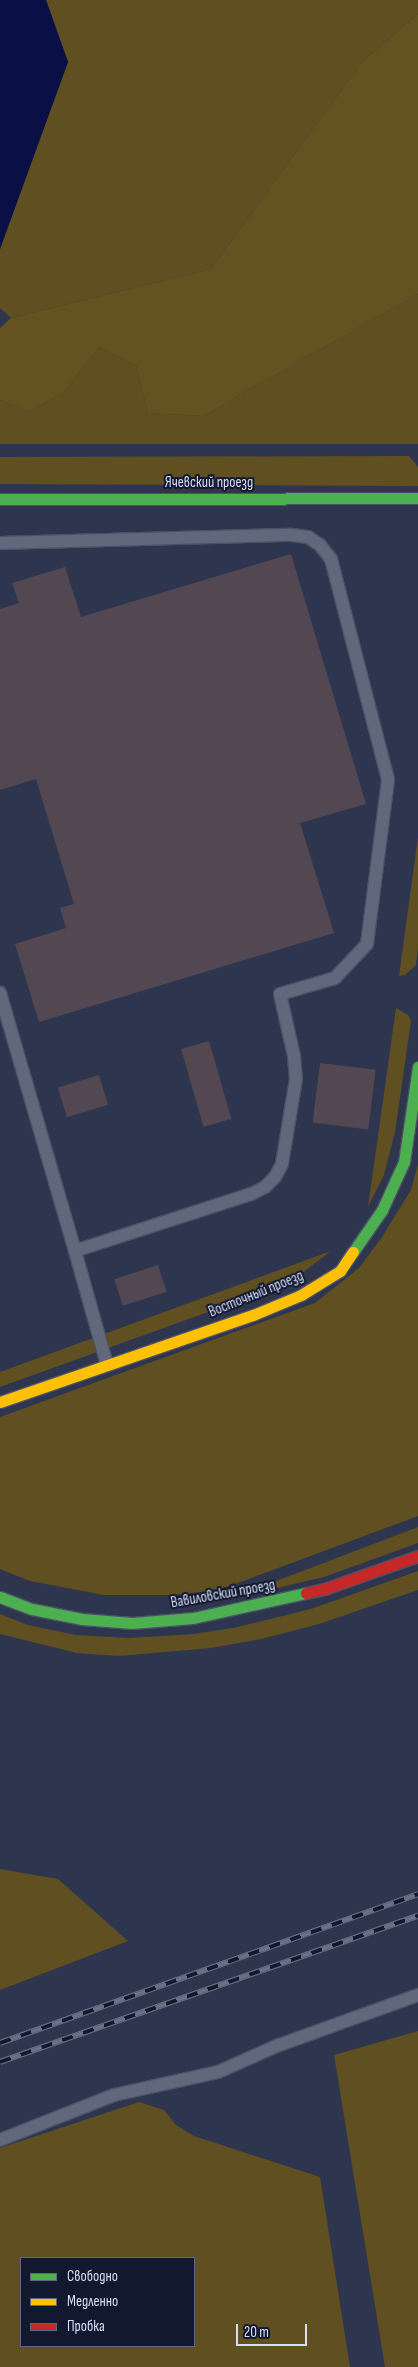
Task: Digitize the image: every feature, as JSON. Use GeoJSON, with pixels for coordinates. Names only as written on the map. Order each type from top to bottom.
{"type":"FeatureCollection","features":[{"type":"Feature","properties":{"kind":"street","name":"Ячевский проезд"},"geometry":{"type":"LineString","coordinates":[[0,499],[418,498]]}},
{"type":"Feature","properties":{"kind":"street","name":"Восточный проезд"},"geometry":{"type":"LineString","coordinates":[[0,1402],[253,1314],[300,1295],[340,1270],[382,1210],[404,1162],[418,1067]]}},
{"type":"Feature","properties":{"kind":"street","name":"Вавиловский проезд"},"geometry":{"type":"LineString","coordinates":[[0,1597],[32,1609],[82,1619],[132,1623],[193,1618],[327,1588],[418,1556]]}},
{"type":"Feature","properties":{"kind":"lane"},"geometry":{"type":"LineString","coordinates":[[0,543],[292,535],[308,538],[320,544],[331,559],[388,780],[367,944],[335,978],[280,994],[294,1056],[296,1079],[282,1164],[275,1177],[265,1187],[252,1194],[75,1251]]}},
{"type":"Feature","properties":{"kind":"lane"},"geometry":{"type":"LineString","coordinates":[[0,993],[107,1365]]}},
{"type":"Feature","properties":{"kind":"lane"},"geometry":{"type":"LineString","coordinates":[[0,2140],[114,2095],[218,2072],[279,2045],[418,1994]]}},
{"type":"Feature","properties":{"kind":"shaded area"},"geometry":{"type":"Polygon","coordinates":[[[0,0],[46,0],[68,62],[0,249],[0,0]]]}},
{"type":"Feature","properties":{"kind":"shaded area"},"geometry":{"type":"Polygon","coordinates":[[[46,0],[418,0],[418,14],[362,62],[211,269],[11,318],[0,308],[0,249],[68,62],[46,0]]]}},
{"type":"Feature","properties":{"kind":"shaded area"},"geometry":{"type":"Polygon","coordinates":[[[418,14],[418,294],[203,416],[148,413],[136,365],[99,347],[63,393],[28,412],[0,400],[0,328],[11,318],[211,269],[362,62],[418,14]]]}},
{"type":"Feature","properties":{"kind":"shaded area"},"geometry":{"type":"Polygon","coordinates":[[[418,294],[418,444],[0,444],[0,400],[28,412],[63,393],[99,347],[136,365],[148,413],[203,416],[418,294]]]}},
{"type":"Feature","properties":{"kind":"shaded area"},"geometry":{"type":"Polygon","coordinates":[[[409,456],[418,467],[418,486],[0,484],[0,457],[409,456]]]}},
{"type":"Feature","properties":{"kind":"shaded area"},"geometry":{"type":"Polygon","coordinates":[[[418,837],[418,945],[416,965],[405,975],[399,976],[418,837]]]}},
{"type":"Feature","properties":{"kind":"shaded area"},"geometry":{"type":"Polygon","coordinates":[[[396,1008],[408,1015],[411,1021],[395,1132],[384,1175],[368,1207],[396,1008]]]}},
{"type":"Feature","properties":{"kind":"shaded area"},"geometry":{"type":"Polygon","coordinates":[[[418,1164],[418,1516],[230,1586],[201,1592],[170,1595],[104,1595],[30,1581],[0,1569],[0,1417],[315,1303],[359,1268],[382,1237],[411,1190],[418,1164]]]}},
{"type":"Feature","properties":{"kind":"shaded area"},"geometry":{"type":"Polygon","coordinates":[[[331,1251],[298,1276],[275,1288],[0,1387],[0,1372],[331,1251]]]}},
{"type":"Feature","properties":{"kind":"shaded area"},"geometry":{"type":"Polygon","coordinates":[[[418,1527],[418,1543],[324,1577],[229,1599],[418,1527]]]}},
{"type":"Feature","properties":{"kind":"shaded area"},"geometry":{"type":"Polygon","coordinates":[[[418,1571],[418,1590],[319,1624],[261,1639],[211,1648],[119,1656],[77,1653],[0,1634],[0,1614],[28,1625],[76,1635],[129,1638],[194,1634],[233,1628],[311,1609],[418,1571]]]}},
{"type":"Feature","properties":{"kind":"shaded area"},"geometry":{"type":"Polygon","coordinates":[[[0,1869],[58,1879],[128,1941],[0,1990],[0,1869]]]}},
{"type":"Feature","properties":{"kind":"shaded area"},"geometry":{"type":"Polygon","coordinates":[[[418,2031],[418,2367],[385,2367],[334,2055],[418,2031]]]}},
{"type":"Feature","properties":{"kind":"shaded area"},"geometry":{"type":"Polygon","coordinates":[[[139,2102],[164,2110],[176,2125],[194,2136],[320,2177],[350,2367],[0,2367],[0,2148],[139,2102]]]}},
{"type":"Feature","properties":{"kind":"building"},"geometry":{"type":"Polygon","coordinates":[[[291,554],[366,804],[300,823],[334,933],[39,1022],[15,944],[66,928],[60,908],[74,904],[36,779],[0,790],[0,609],[19,603],[12,583],[65,567],[81,617],[291,554]]]}},
{"type":"Feature","properties":{"kind":"building"},"geometry":{"type":"Polygon","coordinates":[[[209,1041],[231,1119],[203,1127],[181,1049],[209,1041]]]}},
{"type":"Feature","properties":{"kind":"building"},"geometry":{"type":"Polygon","coordinates":[[[320,1063],[376,1070],[368,1129],[313,1123],[320,1063]]]}},
{"type":"Feature","properties":{"kind":"building"},"geometry":{"type":"Polygon","coordinates":[[[99,1075],[108,1105],[67,1117],[58,1088],[99,1075]]]}},
{"type":"Feature","properties":{"kind":"building"},"geometry":{"type":"Polygon","coordinates":[[[158,1265],[167,1292],[123,1306],[114,1279],[158,1265]]]}},
{"type":"Feature","properties":{"kind":"railway"},"geometry":{"type":"LineString","coordinates":[[0,2043],[418,1894]]}},
{"type":"Feature","properties":{"kind":"railway"},"geometry":{"type":"LineString","coordinates":[[0,2062],[418,1916]]}},
{"type":"Feature","properties":{"kind":"traffic: fast"},"geometry":{"type":"LineString","coordinates":[[0,499],[418,498]]}},
{"type":"Feature","properties":{"kind":"traffic: fast"},"geometry":{"type":"LineString","coordinates":[[353,1252],[382,1210],[404,1162],[418,1067]]}},
{"type":"Feature","properties":{"kind":"traffic: fast"},"geometry":{"type":"LineString","coordinates":[[0,1597],[32,1609],[82,1619],[132,1623],[193,1618],[306,1593]]}},
{"type":"Feature","properties":{"kind":"traffic: slow"},"geometry":{"type":"LineString","coordinates":[[0,1402],[253,1315],[301,1295],[340,1271],[353,1252]]}},
{"type":"Feature","properties":{"kind":"traffic: jam"},"geometry":{"type":"LineString","coordinates":[[306,1593],[327,1588],[418,1556]]}}]}
